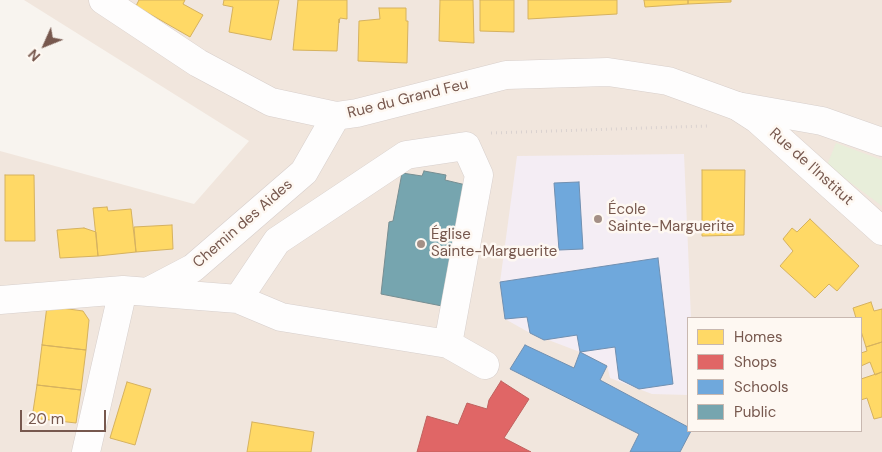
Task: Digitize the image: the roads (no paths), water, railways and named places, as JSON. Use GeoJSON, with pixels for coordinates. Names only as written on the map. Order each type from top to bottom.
{"type":"FeatureCollection","features":[{"type":"Feature","properties":{"kind":"street","name":"Rue du Grand Feu"},"geometry":{"type":"LineString","coordinates":[[103,0],[198,63],[271,102],[336,116],[357,114],[506,75],[608,72],[668,81],[737,106]]}},
{"type":"Feature","properties":{"kind":"street"},"geometry":{"type":"LineString","coordinates":[[737,106],[822,121],[882,142]]}},
{"type":"Feature","properties":{"kind":"street","name":"Rue de l'Institut"},"geometry":{"type":"LineString","coordinates":[[737,106],[757,119],[781,139],[882,232]]}},
{"type":"Feature","properties":{"kind":"street","name":"Chemin des Aides"},"geometry":{"type":"LineString","coordinates":[[0,300],[123,290],[151,290],[193,268],[304,172],[336,116]]}},
{"type":"Feature","properties":{"kind":"street"},"geometry":{"type":"LineString","coordinates":[[238,299],[277,241],[406,155],[466,146],[479,175],[448,344]]}},
{"type":"Feature","properties":{"kind":"street"},"geometry":{"type":"LineString","coordinates":[[86,452],[123,290]]}},
{"type":"Feature","properties":{"kind":"street"},"geometry":{"type":"LineString","coordinates":[[151,290],[238,299],[281,317],[448,344],[485,365]]}},
{"type":"Feature","properties":{"kind":"place","name":"École Sainte-Marguerite"},"geometry":{"type":"Point","coordinates":[598,219]}},
{"type":"Feature","properties":{"kind":"place","name":"Église Sainte-Marguerite"},"geometry":{"type":"Point","coordinates":[421,244]}}]}
